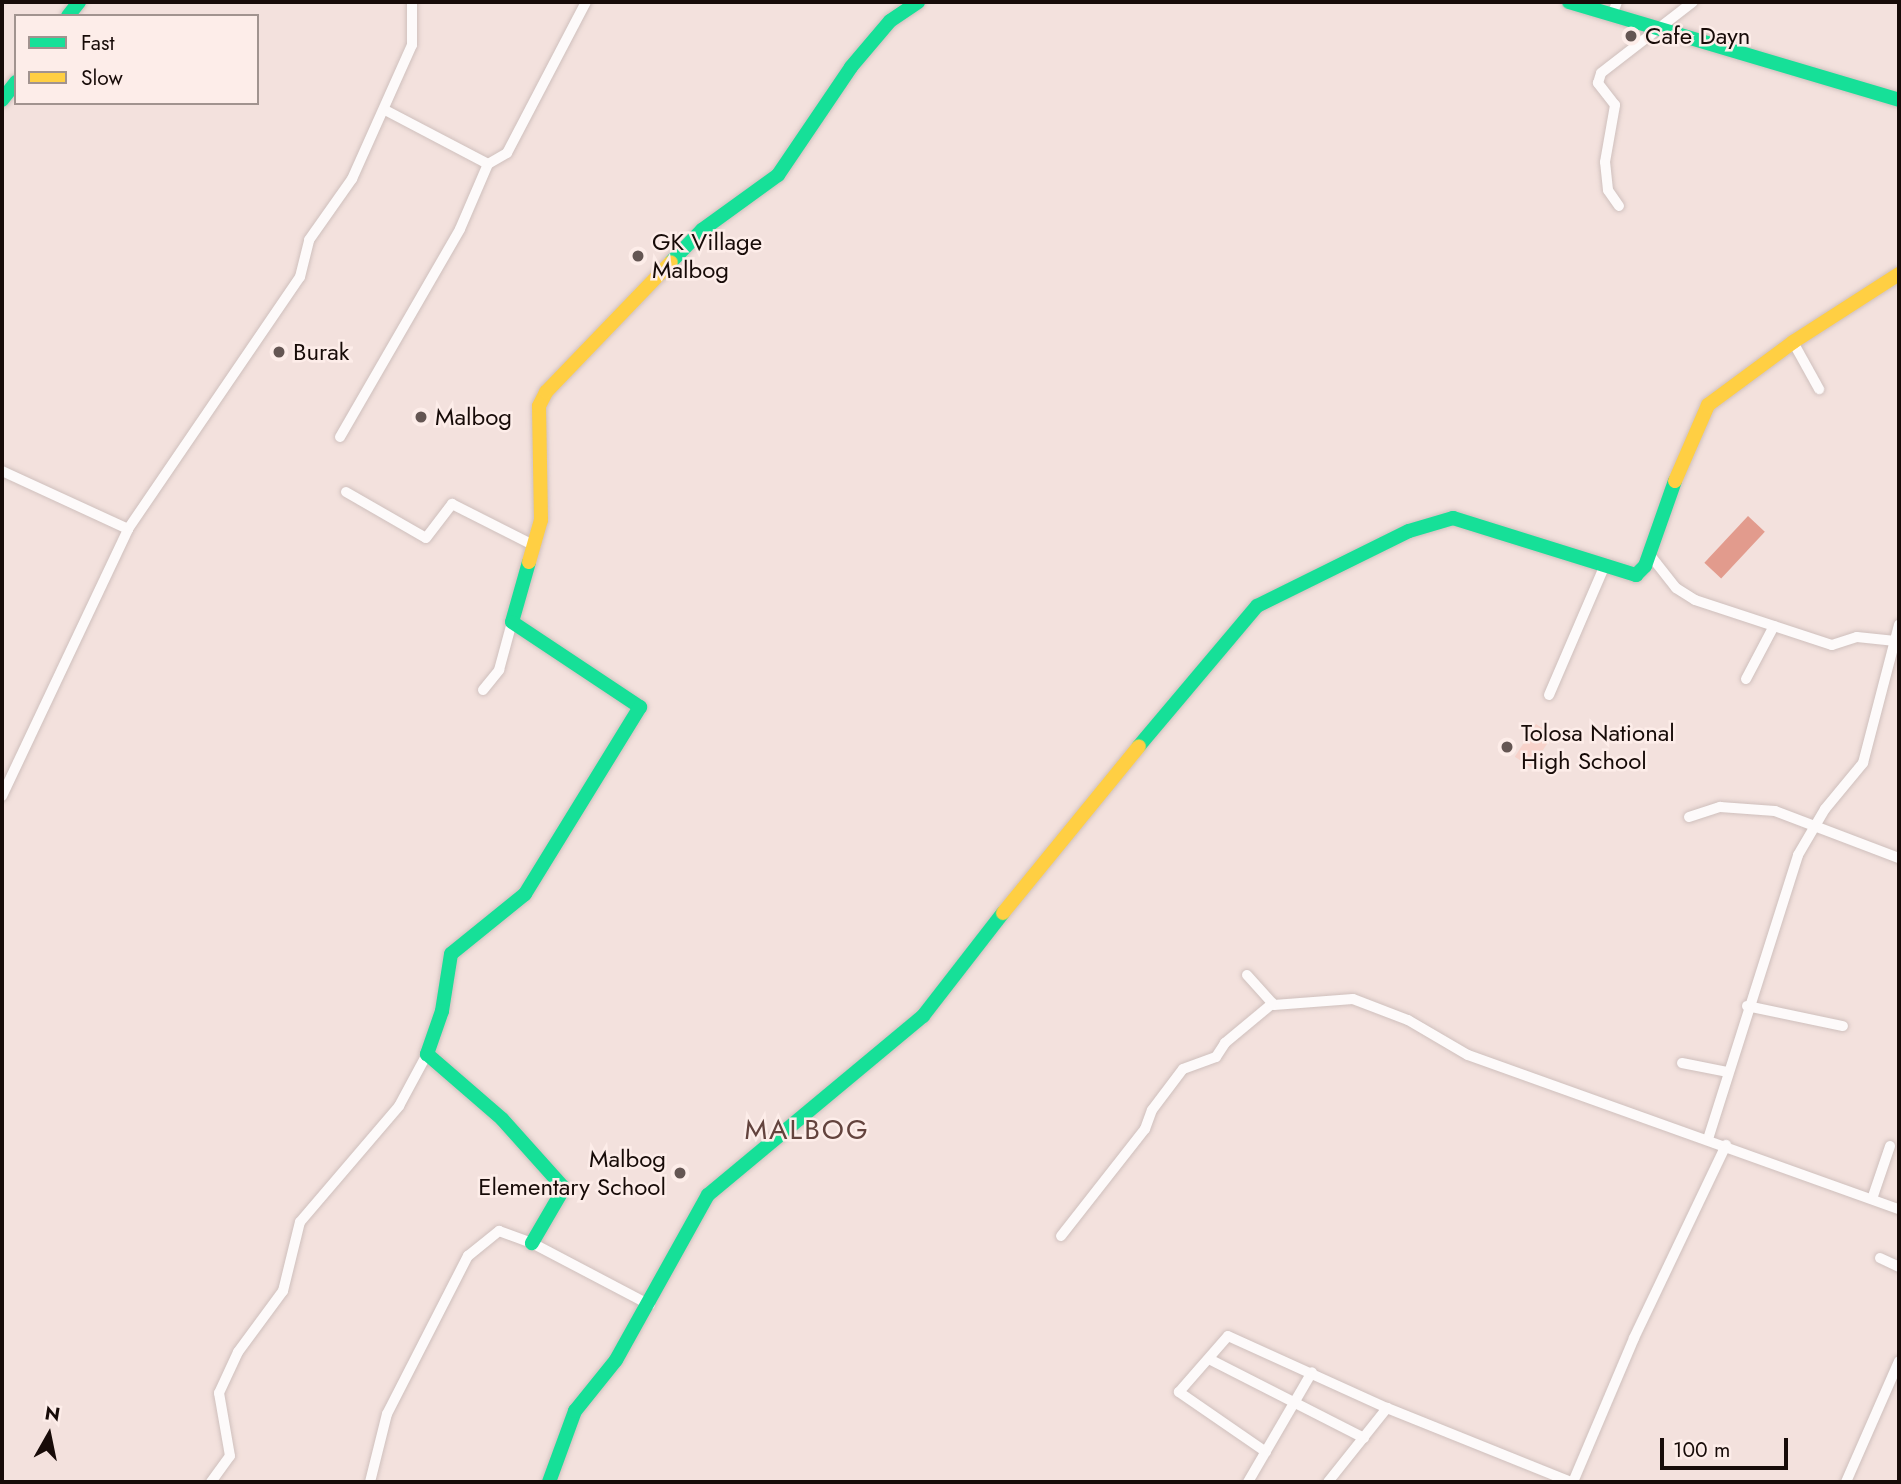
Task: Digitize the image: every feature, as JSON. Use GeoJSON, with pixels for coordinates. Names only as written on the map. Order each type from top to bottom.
{"type":"FeatureCollection","features":[{"type":"Feature","properties":{"kind":"street"},"geometry":{"type":"LineString","coordinates":[[2,796],[128,529],[300,276],[309,240],[352,179],[412,45],[412,2]]}},
{"type":"Feature","properties":{"kind":"street"},"geometry":{"type":"LineString","coordinates":[[340,437],[460,229],[488,164],[507,153],[586,2]]}},
{"type":"Feature","properties":{"kind":"street"},"geometry":{"type":"LineString","coordinates":[[483,690],[499,670],[541,520],[539,405],[546,392],[702,230],[778,174],[851,67],[890,21],[918,2]]}},
{"type":"Feature","properties":{"kind":"street"},"geometry":{"type":"LineString","coordinates":[[1569,2],[1614,8],[1659,31],[1899,100]]}},
{"type":"Feature","properties":{"kind":"street"},"geometry":{"type":"LineString","coordinates":[[1619,206],[1608,190],[1605,162],[1615,105],[1598,83],[1601,73],[1659,31],[1693,2]]}},
{"type":"Feature","properties":{"kind":"street"},"geometry":{"type":"LineString","coordinates":[[2,100],[14,85]]}},
{"type":"Feature","properties":{"kind":"street"},"geometry":{"type":"LineString","coordinates":[[385,110],[488,164]]}},
{"type":"Feature","properties":{"kind":"street"},"geometry":{"type":"LineString","coordinates":[[549,1482],[575,1411],[616,1360],[650,1305],[708,1195],[923,1016],[1042,862],[1257,606],[1409,531],[1452,518],[1636,575],[1650,555],[1690,440],[1708,405],[1793,342],[1899,274]]}},
{"type":"Feature","properties":{"kind":"street"},"geometry":{"type":"LineString","coordinates":[[1793,342],[1819,389]]}},
{"type":"Feature","properties":{"kind":"street"},"geometry":{"type":"LineString","coordinates":[[2,471],[128,529]]}},
{"type":"Feature","properties":{"kind":"street"},"geometry":{"type":"LineString","coordinates":[[346,492],[426,538],[452,504],[535,546]]}},
{"type":"Feature","properties":{"kind":"street"},"geometry":{"type":"LineString","coordinates":[[1650,555],[1675,588],[1695,600],[1832,645],[1857,637],[1894,641]]}},
{"type":"Feature","properties":{"kind":"street"},"geometry":{"type":"LineString","coordinates":[[1549,695],[1604,567]]}},
{"type":"Feature","properties":{"kind":"street"},"geometry":{"type":"LineString","coordinates":[[211,1482],[230,1456],[219,1393],[238,1352],[283,1291],[300,1222],[399,1106],[427,1054],[442,1011],[451,954],[525,894],[640,707],[512,622]]}},
{"type":"Feature","properties":{"kind":"street"},"geometry":{"type":"LineString","coordinates":[[1708,1139],[1747,1006],[1798,855],[1814,828],[1863,763],[1899,625]]}},
{"type":"Feature","properties":{"kind":"street"},"geometry":{"type":"LineString","coordinates":[[1746,679],[1774,626]]}},
{"type":"Feature","properties":{"kind":"street"},"geometry":{"type":"LineString","coordinates":[[1689,817],[1720,807],[1775,811],[1899,858]]}},
{"type":"Feature","properties":{"kind":"street"},"geometry":{"type":"LineString","coordinates":[[1247,975],[1272,1003]]}},
{"type":"Feature","properties":{"kind":"street"},"geometry":{"type":"LineString","coordinates":[[1061,1237],[1145,1129],[1152,1110],[1182,1069],[1216,1056],[1245,1024],[1272,1003],[1353,999],[1408,1020],[1468,1055],[1899,1209]]}},
{"type":"Feature","properties":{"kind":"street"},"geometry":{"type":"LineString","coordinates":[[1747,1006],[1843,1026]]}},
{"type":"Feature","properties":{"kind":"street"},"geometry":{"type":"LineString","coordinates":[[427,1054],[502,1119],[564,1188],[532,1243]]}},
{"type":"Feature","properties":{"kind":"street"},"geometry":{"type":"LineString","coordinates":[[1682,1063],[1728,1072]]}},
{"type":"Feature","properties":{"kind":"street"},"geometry":{"type":"LineString","coordinates":[[1266,1452],[1180,1392],[1228,1336],[1387,1408],[1572,1482],[1634,1338],[1726,1145]]}},
{"type":"Feature","properties":{"kind":"street"},"geometry":{"type":"LineString","coordinates":[[1872,1199],[1890,1146]]}},
{"type":"Feature","properties":{"kind":"street"},"geometry":{"type":"LineString","coordinates":[[370,1482],[387,1414],[468,1256],[499,1231],[532,1243],[650,1305]]}},
{"type":"Feature","properties":{"kind":"street"},"geometry":{"type":"LineString","coordinates":[[1880,1258],[1899,1267]]}},
{"type":"Feature","properties":{"kind":"street"},"geometry":{"type":"LineString","coordinates":[[1209,1359],[1364,1438]]}},
{"type":"Feature","properties":{"kind":"street"},"geometry":{"type":"LineString","coordinates":[[1846,1482],[1899,1361]]}},
{"type":"Feature","properties":{"kind":"street"},"geometry":{"type":"LineString","coordinates":[[1248,1482],[1312,1372]]}},
{"type":"Feature","properties":{"kind":"street"},"geometry":{"type":"LineString","coordinates":[[1328,1482],[1387,1408]]}},
{"type":"Feature","properties":{"kind":"shaded area"},"geometry":{"type":"Polygon","coordinates":[[[1748,516],[1765,532],[1721,578],[1704,563],[1748,516]]]}},
{"type":"Feature","properties":{"kind":"shaded area"},"geometry":{"type":"Polygon","coordinates":[[[1536,724],[1553,735],[1532,768],[1515,757],[1536,724]]]}},
{"type":"Feature","properties":{"kind":"traffic: fast"},"geometry":{"type":"LineString","coordinates":[[70,14],[79,2]]}},
{"type":"Feature","properties":{"kind":"traffic: fast"},"geometry":{"type":"LineString","coordinates":[[671,262],[702,230],[778,175],[851,67],[890,21],[918,2]]}},
{"type":"Feature","properties":{"kind":"traffic: fast"},"geometry":{"type":"LineString","coordinates":[[1569,2],[1899,100]]}},
{"type":"Feature","properties":{"kind":"traffic: fast"},"geometry":{"type":"LineString","coordinates":[[2,100],[14,85]]}},
{"type":"Feature","properties":{"kind":"traffic: fast"},"geometry":{"type":"LineString","coordinates":[[1139,746],[1257,606],[1409,531],[1453,518],[1636,575],[1645,566],[1675,481]]}},
{"type":"Feature","properties":{"kind":"traffic: fast"},"geometry":{"type":"LineString","coordinates":[[529,562],[512,622],[640,707],[525,894],[451,954],[442,1011],[427,1054],[502,1119],[564,1188],[532,1243]]}},
{"type":"Feature","properties":{"kind":"traffic: fast"},"geometry":{"type":"LineString","coordinates":[[549,1482],[575,1411],[616,1360],[708,1195],[923,1016],[1003,913]]}},
{"type":"Feature","properties":{"kind":"traffic: slow"},"geometry":{"type":"LineString","coordinates":[[529,562],[541,520],[539,406],[546,392],[671,262]]}},
{"type":"Feature","properties":{"kind":"traffic: slow"},"geometry":{"type":"LineString","coordinates":[[1675,481],[1708,405],[1793,342],[1899,274]]}},
{"type":"Feature","properties":{"kind":"traffic: slow"},"geometry":{"type":"LineString","coordinates":[[1003,913],[1139,746]]}},
{"type":"Feature","properties":{"kind":"place","name":"Cafe Dayn"},"geometry":{"type":"Point","coordinates":[1631,36]}},
{"type":"Feature","properties":{"kind":"place","name":"GK Village Malbog"},"geometry":{"type":"Point","coordinates":[638,256]}},
{"type":"Feature","properties":{"kind":"place","name":"Burak"},"geometry":{"type":"Point","coordinates":[279,352]}},
{"type":"Feature","properties":{"kind":"place","name":"Malbog"},"geometry":{"type":"Point","coordinates":[421,417]}},
{"type":"Feature","properties":{"kind":"place","name":"Tolosa National High School"},"geometry":{"type":"Point","coordinates":[1507,747]}},
{"type":"Feature","properties":{"kind":"place","name":"Malbog Elementary School"},"geometry":{"type":"Point","coordinates":[680,1173]}},
{"type":"Feature","properties":{"kind":"district","name":"MALBOG"},"geometry":{"type":"Point","coordinates":[807,1130]}}]}
